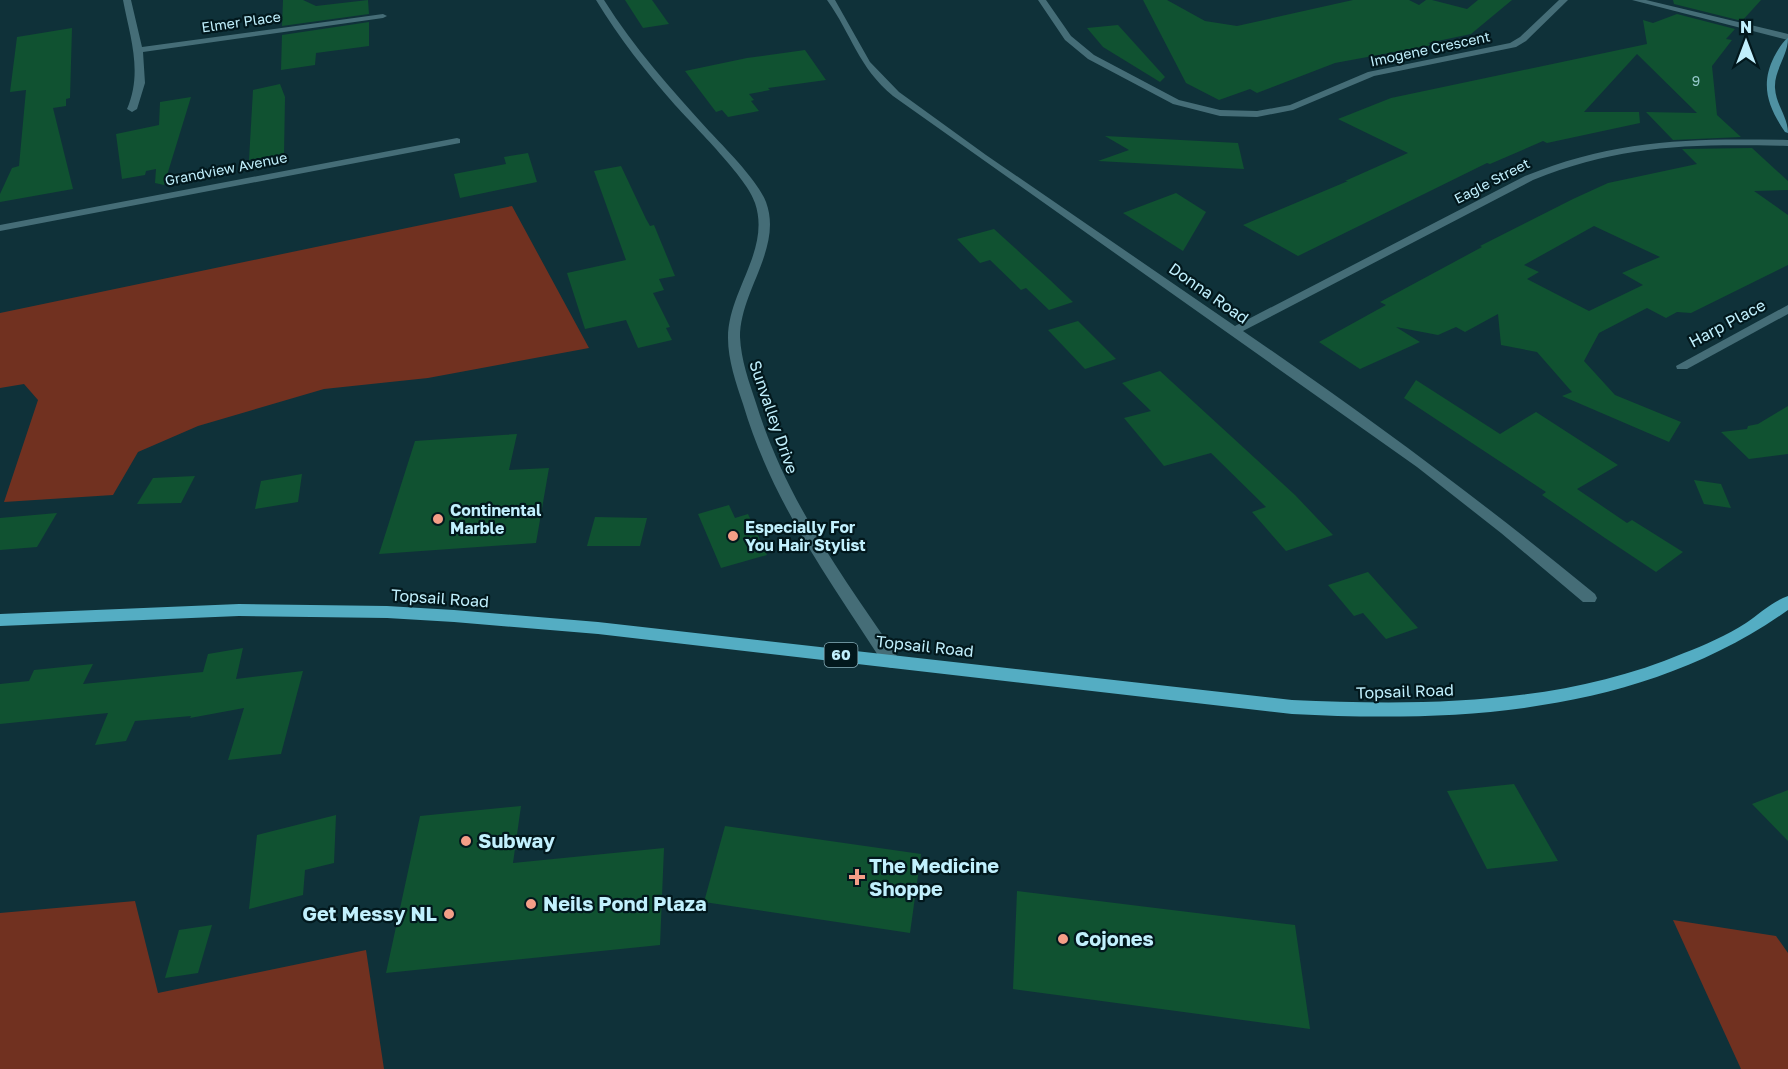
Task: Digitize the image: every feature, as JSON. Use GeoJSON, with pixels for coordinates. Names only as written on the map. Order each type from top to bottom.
{"type":"FeatureCollection","features":[{"type":"Feature","properties":{"kind":"main road","name":"Topsail Road"},"geometry":{"type":"LineString","coordinates":[[0,620],[239,610],[387,612],[598,628],[1281,706],[1359,712],[1417,711],[1528,700],[1611,683],[1676,663],[1743,632],[1788,602]]}},
{"type":"Feature","properties":{"kind":"street"},"geometry":{"type":"LineString","coordinates":[[127,0],[139,50],[139,96],[132,109]]}},
{"type":"Feature","properties":{"kind":"street","name":"Sunvalley Drive"},"geometry":{"type":"LineString","coordinates":[[600,0],[626,40],[752,189],[762,206],[766,226],[763,242],[736,311],[734,337],[744,387],[766,455],[782,489],[808,535],[891,661]]}},
{"type":"Feature","properties":{"kind":"street","name":"Donna Road"},"geometry":{"type":"LineString","coordinates":[[831,0],[849,27],[863,58],[887,86],[1467,499],[1589,598]]}},
{"type":"Feature","properties":{"kind":"street","name":"Imogene Crescent"},"geometry":{"type":"LineString","coordinates":[[1042,0],[1068,38],[1091,57],[1186,107],[1234,114],[1257,114],[1293,107],[1371,74],[1507,46],[1523,39],[1564,0]]}},
{"type":"Feature","properties":{"kind":"street"},"geometry":{"type":"LineString","coordinates":[[1636,0],[1788,39],[1778,56],[1770,81],[1774,105],[1788,130]]}},
{"type":"Feature","properties":{"kind":"street","name":"Elmer Place"},"geometry":{"type":"LineString","coordinates":[[139,50],[383,16]]}},
{"type":"Feature","properties":{"kind":"street","name":"Grandview Avenue"},"geometry":{"type":"LineString","coordinates":[[0,228],[457,141]]}},
{"type":"Feature","properties":{"kind":"street","name":"Eagle Street"},"geometry":{"type":"LineString","coordinates":[[1234,331],[1529,178],[1574,159],[1615,149],[1663,143],[1788,143]]}},
{"type":"Feature","properties":{"kind":"street","name":"Harp Place"},"geometry":{"type":"LineString","coordinates":[[1682,366],[1788,309]]}},
{"type":"Feature","properties":{"kind":"shaded area"},"geometry":{"type":"Polygon","coordinates":[[[512,206],[589,348],[428,378],[324,389],[198,426],[138,452],[113,495],[4,502],[38,400],[24,384],[0,388],[0,313],[512,206]]]}},
{"type":"Feature","properties":{"kind":"shaded area"},"geometry":{"type":"Polygon","coordinates":[[[135,901],[158,993],[366,950],[384,1069],[0,1069],[0,913],[135,901]]]}},
{"type":"Feature","properties":{"kind":"shaded area"},"geometry":{"type":"Polygon","coordinates":[[[1673,920],[1776,936],[1788,953],[1788,1069],[1741,1069],[1673,920]]]}},
{"type":"Feature","properties":{"kind":"building"},"geometry":{"type":"Polygon","coordinates":[[[283,0],[303,0],[316,6],[368,0],[369,14],[282,26],[283,0]]]}},
{"type":"Feature","properties":{"kind":"building"},"geometry":{"type":"Polygon","coordinates":[[[625,0],[652,0],[669,24],[643,28],[625,0]]]}},
{"type":"Feature","properties":{"kind":"building"},"geometry":{"type":"Polygon","coordinates":[[[1143,0],[1167,0],[1205,21],[1237,26],[1353,0],[1409,0],[1419,5],[1426,0],[1432,0],[1467,9],[1478,0],[1512,0],[1471,34],[1428,43],[1432,45],[1335,63],[1257,93],[1250,89],[1219,100],[1186,83],[1143,0]]]}},
{"type":"Feature","properties":{"kind":"building"},"geometry":{"type":"Polygon","coordinates":[[[1673,0],[1761,0],[1742,21],[1674,4],[1673,0]]]}},
{"type":"Feature","properties":{"kind":"building"},"geometry":{"type":"Polygon","coordinates":[[[1677,14],[1735,29],[1726,39],[1732,40],[1712,66],[1717,115],[1741,137],[1673,140],[1646,112],[1697,113],[1637,54],[1584,112],[1639,112],[1640,123],[1547,143],[1543,141],[1490,164],[1487,163],[1298,256],[1243,225],[1408,153],[1338,119],[1391,98],[1647,44],[1643,20],[1653,23],[1677,14]]]}},
{"type":"Feature","properties":{"kind":"building"},"geometry":{"type":"Polygon","coordinates":[[[369,22],[369,46],[316,53],[315,65],[281,70],[282,35],[369,22]]]}},
{"type":"Feature","properties":{"kind":"building"},"geometry":{"type":"Polygon","coordinates":[[[1118,25],[1165,77],[1160,82],[1103,47],[1087,28],[1118,25]]]}},
{"type":"Feature","properties":{"kind":"building"},"geometry":{"type":"Polygon","coordinates":[[[72,28],[70,98],[66,99],[66,106],[53,108],[73,189],[0,202],[0,194],[12,168],[19,166],[26,90],[10,92],[17,37],[72,28]]]}},
{"type":"Feature","properties":{"kind":"building"},"geometry":{"type":"Polygon","coordinates":[[[805,50],[826,80],[768,88],[770,90],[749,94],[754,100],[751,101],[759,111],[728,117],[722,110],[716,112],[685,71],[747,58],[805,50]]]}},
{"type":"Feature","properties":{"kind":"building"},"geometry":{"type":"Polygon","coordinates":[[[280,84],[285,97],[284,154],[249,160],[253,90],[280,84]]]}},
{"type":"Feature","properties":{"kind":"building"},"geometry":{"type":"Polygon","coordinates":[[[191,97],[164,185],[155,183],[156,169],[146,171],[145,175],[122,179],[116,134],[159,125],[160,102],[191,97]]]}},
{"type":"Feature","properties":{"kind":"building"},"geometry":{"type":"Polygon","coordinates":[[[1105,136],[1238,143],[1244,169],[1098,161],[1129,150],[1105,136]]]}},
{"type":"Feature","properties":{"kind":"building"},"geometry":{"type":"Polygon","coordinates":[[[1752,148],[1788,181],[1788,190],[1754,191],[1788,215],[1788,265],[1691,313],[1677,312],[1666,318],[1647,308],[1599,333],[1584,361],[1615,395],[1681,422],[1669,442],[1562,396],[1572,392],[1537,352],[1501,345],[1498,314],[1465,332],[1456,327],[1438,335],[1396,327],[1420,342],[1360,369],[1319,342],[1386,305],[1380,302],[1482,247],[1480,246],[1573,199],[1608,183],[1697,164],[1682,149],[1752,148]],[[1594,226],[1524,265],[1539,272],[1527,279],[1589,311],[1643,285],[1622,273],[1660,257],[1594,226]]]}},
{"type":"Feature","properties":{"kind":"building"},"geometry":{"type":"Polygon","coordinates":[[[528,153],[537,182],[460,198],[454,174],[506,164],[504,157],[528,153]]]}},
{"type":"Feature","properties":{"kind":"building"},"geometry":{"type":"Polygon","coordinates":[[[621,166],[646,219],[650,226],[654,225],[675,276],[659,279],[664,290],[653,293],[670,327],[666,328],[672,340],[638,348],[626,320],[585,329],[567,273],[626,260],[594,171],[621,166]]]}},
{"type":"Feature","properties":{"kind":"building"},"geometry":{"type":"Polygon","coordinates":[[[1176,193],[1206,212],[1183,251],[1123,213],[1176,193]]]}},
{"type":"Feature","properties":{"kind":"building"},"geometry":{"type":"Polygon","coordinates":[[[994,229],[1073,302],[1049,310],[1026,288],[1021,290],[990,260],[980,263],[957,239],[994,229]]]}},
{"type":"Feature","properties":{"kind":"building"},"geometry":{"type":"Polygon","coordinates":[[[1078,321],[1116,359],[1085,369],[1048,330],[1078,321]]]}},
{"type":"Feature","properties":{"kind":"building"},"geometry":{"type":"Polygon","coordinates":[[[1160,371],[1295,495],[1333,535],[1286,551],[1252,512],[1266,507],[1211,453],[1164,466],[1124,418],[1151,411],[1122,383],[1160,371]]]}},
{"type":"Feature","properties":{"kind":"building"},"geometry":{"type":"Polygon","coordinates":[[[1416,380],[1500,434],[1536,412],[1618,465],[1577,489],[1627,523],[1632,520],[1683,552],[1656,572],[1542,495],[1546,492],[1404,398],[1416,380]]]}},
{"type":"Feature","properties":{"kind":"building"},"geometry":{"type":"Polygon","coordinates":[[[1788,406],[1788,454],[1749,459],[1721,432],[1747,429],[1748,426],[1758,424],[1788,406]]]}},
{"type":"Feature","properties":{"kind":"building"},"geometry":{"type":"Polygon","coordinates":[[[517,434],[509,470],[549,468],[536,543],[379,554],[415,441],[517,434]]]}},
{"type":"Feature","properties":{"kind":"building"},"geometry":{"type":"Polygon","coordinates":[[[302,474],[298,502],[255,509],[261,481],[302,474]]]}},
{"type":"Feature","properties":{"kind":"building"},"geometry":{"type":"Polygon","coordinates":[[[195,476],[181,503],[137,504],[153,478],[195,476]]]}},
{"type":"Feature","properties":{"kind":"building"},"geometry":{"type":"Polygon","coordinates":[[[1694,480],[1721,484],[1731,508],[1704,504],[1694,480]]]}},
{"type":"Feature","properties":{"kind":"building","name":"Especially For You Hair Stylist"},"geometry":{"type":"Polygon","coordinates":[[[729,505],[735,518],[748,514],[767,555],[721,568],[698,514],[729,505]]]}},
{"type":"Feature","properties":{"kind":"building"},"geometry":{"type":"Polygon","coordinates":[[[57,513],[37,547],[0,550],[0,518],[57,513]]]}},
{"type":"Feature","properties":{"kind":"building"},"geometry":{"type":"Polygon","coordinates":[[[595,517],[647,518],[640,546],[587,546],[595,517]]]}},
{"type":"Feature","properties":{"kind":"building"},"geometry":{"type":"Polygon","coordinates":[[[1368,572],[1418,628],[1386,639],[1363,613],[1354,616],[1328,585],[1368,572]]]}},
{"type":"Feature","properties":{"kind":"building"},"geometry":{"type":"Polygon","coordinates":[[[243,648],[236,679],[303,671],[281,754],[228,760],[244,708],[190,718],[191,716],[135,721],[126,741],[95,745],[108,713],[0,724],[0,684],[29,681],[34,670],[93,664],[83,684],[203,672],[208,654],[243,648]]]}},
{"type":"Feature","properties":{"kind":"building"},"geometry":{"type":"Polygon","coordinates":[[[1514,784],[1558,861],[1487,869],[1447,791],[1514,784]]]}},
{"type":"Feature","properties":{"kind":"building"},"geometry":{"type":"Polygon","coordinates":[[[1788,790],[1788,841],[1752,804],[1788,790]]]}},
{"type":"Feature","properties":{"kind":"building","name":"Neils Pond Plaza"},"geometry":{"type":"Polygon","coordinates":[[[521,806],[513,863],[664,848],[660,945],[386,973],[420,816],[521,806]]]}},
{"type":"Feature","properties":{"kind":"building"},"geometry":{"type":"Polygon","coordinates":[[[336,815],[334,863],[305,870],[303,895],[249,909],[257,835],[336,815]]]}},
{"type":"Feature","properties":{"kind":"building"},"geometry":{"type":"Polygon","coordinates":[[[725,826],[921,854],[910,933],[704,902],[725,826]]]}},
{"type":"Feature","properties":{"kind":"building"},"geometry":{"type":"Polygon","coordinates":[[[1017,891],[1295,925],[1310,1029],[1013,989],[1017,891]]]}},
{"type":"Feature","properties":{"kind":"building"},"geometry":{"type":"Polygon","coordinates":[[[212,925],[198,973],[165,978],[179,930],[212,925]]]}},
{"type":"Feature","properties":{"kind":"place","name":"Continental Marble"},"geometry":{"type":"Point","coordinates":[438,519]}},
{"type":"Feature","properties":{"kind":"place","name":"Especially For You Hair Stylist"},"geometry":{"type":"Point","coordinates":[733,536]}},
{"type":"Feature","properties":{"kind":"place","name":"Subway"},"geometry":{"type":"Point","coordinates":[466,841]}},
{"type":"Feature","properties":{"kind":"place","name":"The Medicine Shoppe"},"geometry":{"type":"Point","coordinates":[857,877]}},
{"type":"Feature","properties":{"kind":"place","name":"Neils Pond Plaza"},"geometry":{"type":"Point","coordinates":[531,904]}},
{"type":"Feature","properties":{"kind":"place","name":"Get Messy NL"},"geometry":{"type":"Point","coordinates":[449,914]}},
{"type":"Feature","properties":{"kind":"place","name":"Cojones"},"geometry":{"type":"Point","coordinates":[1063,939]}}]}
